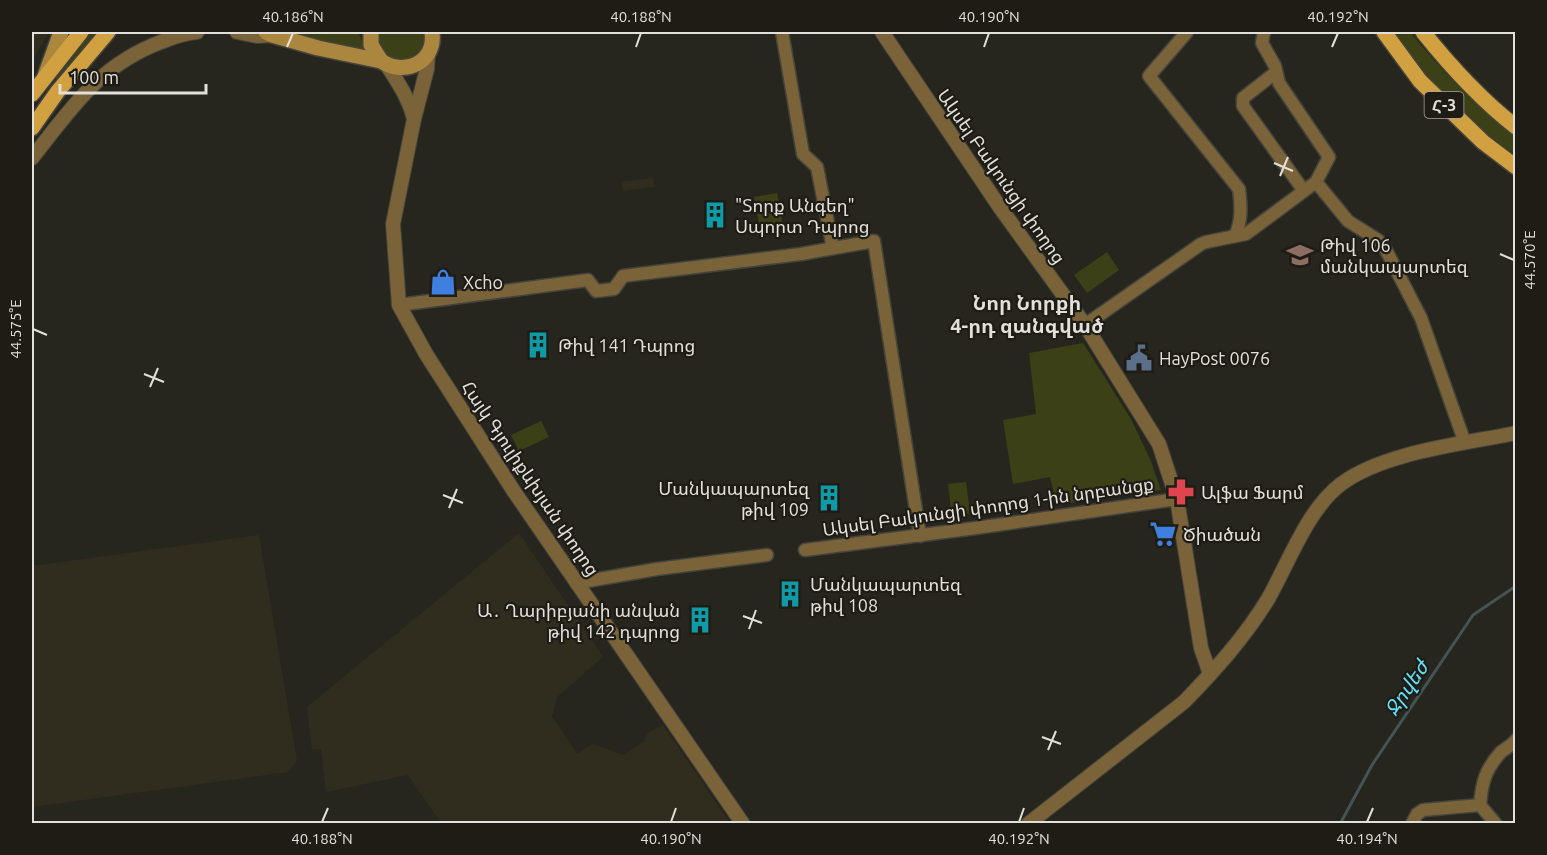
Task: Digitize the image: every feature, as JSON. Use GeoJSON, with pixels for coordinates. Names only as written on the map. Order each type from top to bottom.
{"type":"FeatureCollection","features":[{"type":"Feature","properties":{"kind":"main road"},"geometry":{"type":"LineString","coordinates":[[45,76],[61,32]]}},
{"type":"Feature","properties":{"kind":"main road"},"geometry":{"type":"LineString","coordinates":[[32,94],[81,32]]}},
{"type":"Feature","properties":{"kind":"main road"},"geometry":{"type":"LineString","coordinates":[[32,128],[43,111],[108,32]]}},
{"type":"Feature","properties":{"kind":"main road"},"geometry":{"type":"LineString","coordinates":[[371,32],[371,45],[384,63]]}},
{"type":"Feature","properties":{"kind":"main road","name":"Հ-3"},"geometry":{"type":"LineString","coordinates":[[1384,32],[1420,81],[1483,142],[1515,167]]}},
{"type":"Feature","properties":{"kind":"main road","name":"Հ-3"},"geometry":{"type":"LineString","coordinates":[[1423,32],[1469,87],[1515,127]]}},
{"type":"Feature","properties":{"kind":"main road"},"geometry":{"type":"LineString","coordinates":[[269,34],[402,69],[421,63],[428,54],[433,33]]}},
{"type":"Feature","properties":{"kind":"street"},"geometry":{"type":"LineString","coordinates":[[32,158],[81,97],[115,65],[145,48],[185,33],[197,32]]}},
{"type":"Feature","properties":{"kind":"street"},"geometry":{"type":"LineString","coordinates":[[237,32],[256,36],[269,34]]}},
{"type":"Feature","properties":{"kind":"street"},"geometry":{"type":"LineString","coordinates":[[782,32],[802,154],[817,167],[833,248]]}},
{"type":"Feature","properties":{"kind":"street","name":"Ակսել Բակունցի փողոց"},"geometry":{"type":"LineString","coordinates":[[882,32],[1001,209],[1085,325],[1158,444],[1177,499],[1201,648],[1210,674]]}},
{"type":"Feature","properties":{"kind":"street"},"geometry":{"type":"LineString","coordinates":[[1187,32],[1149,76],[1239,189],[1241,205],[1239,228],[1235,236]]}},
{"type":"Feature","properties":{"kind":"street"},"geometry":{"type":"LineString","coordinates":[[1085,325],[1201,244],[1246,234],[1316,182],[1329,157],[1279,83],[1275,66],[1262,43],[1264,32]]}},
{"type":"Feature","properties":{"kind":"street","name":"Հայկ Գյուլիքևխյան փողոց"},"geometry":{"type":"LineString","coordinates":[[428,54],[422,93],[414,119],[393,224],[399,305],[426,354],[496,464],[743,824]]}},
{"type":"Feature","properties":{"kind":"street"},"geometry":{"type":"LineString","coordinates":[[384,63],[405,93],[414,119]]}},
{"type":"Feature","properties":{"kind":"street"},"geometry":{"type":"LineString","coordinates":[[1275,73],[1243,98],[1243,106],[1304,191]]}},
{"type":"Feature","properties":{"kind":"street"},"geometry":{"type":"LineString","coordinates":[[32,147],[43,111]]}},
{"type":"Feature","properties":{"kind":"street"},"geometry":{"type":"LineString","coordinates":[[1316,182],[1348,221],[1378,240],[1386,250],[1421,318],[1466,443]]}},
{"type":"Feature","properties":{"kind":"street"},"geometry":{"type":"LineString","coordinates":[[399,305],[588,280],[596,291],[614,289],[623,276],[801,254],[874,241],[920,536]]}},
{"type":"Feature","properties":{"kind":"street"},"geometry":{"type":"LineString","coordinates":[[1028,824],[1184,702],[1210,674],[1243,636],[1267,600],[1320,504],[1342,483],[1391,458],[1515,433]]}},
{"type":"Feature","properties":{"kind":"street","name":"Ակսել Բակունցի փողոց 1-ին նրբանցք"},"geometry":{"type":"LineString","coordinates":[[805,550],[1177,499]]}},
{"type":"Feature","properties":{"kind":"street"},"geometry":{"type":"LineString","coordinates":[[576,583],[657,569],[766,555]]}},
{"type":"Feature","properties":{"kind":"street"},"geometry":{"type":"LineString","coordinates":[[1496,824],[1480,805],[1482,782],[1490,766],[1515,740]]}},
{"type":"Feature","properties":{"kind":"street"},"geometry":{"type":"LineString","coordinates":[[1412,824],[1417,814],[1424,810],[1480,805]]}},
{"type":"Feature","properties":{"kind":"shaded area"},"geometry":{"type":"Polygon","coordinates":[[[32,32],[49,32],[32,62],[32,32]]]}},
{"type":"Feature","properties":{"kind":"shaded area"},"geometry":{"type":"Polygon","coordinates":[[[653,178],[654,187],[623,191],[621,182],[653,178]]]}},
{"type":"Feature","properties":{"kind":"shaded area"},"geometry":{"type":"Polygon","coordinates":[[[519,533],[603,657],[557,697],[552,717],[577,754],[593,744],[624,755],[645,741],[647,734],[663,725],[730,823],[441,823],[408,775],[326,792],[321,749],[312,750],[307,707],[519,533]]]}},
{"type":"Feature","properties":{"kind":"shaded area"},"geometry":{"type":"Polygon","coordinates":[[[259,535],[297,761],[288,772],[32,807],[32,566],[259,535]]]}},
{"type":"Feature","properties":{"kind":"green space"},"geometry":{"type":"Polygon","coordinates":[[[92,32],[100,32],[57,80],[55,76],[92,32]]]}},
{"type":"Feature","properties":{"kind":"green space"},"geometry":{"type":"Polygon","coordinates":[[[296,32],[358,32],[368,53],[300,37],[296,32]]]}},
{"type":"Feature","properties":{"kind":"green space"},"geometry":{"type":"Polygon","coordinates":[[[379,32],[424,32],[424,44],[419,53],[411,58],[402,60],[393,58],[385,53],[380,44],[379,32]]]}},
{"type":"Feature","properties":{"kind":"green space"},"geometry":{"type":"Polygon","coordinates":[[[1392,32],[1410,32],[1460,87],[1515,136],[1515,154],[1480,128],[1448,99],[1418,66],[1392,32]]]}},
{"type":"Feature","properties":{"kind":"green space"},"geometry":{"type":"Polygon","coordinates":[[[777,193],[784,230],[761,234],[754,197],[777,193]]]}},
{"type":"Feature","properties":{"kind":"green space"},"geometry":{"type":"Polygon","coordinates":[[[1107,252],[1119,270],[1087,293],[1074,275],[1107,252]]]}},
{"type":"Feature","properties":{"kind":"green space"},"geometry":{"type":"Polygon","coordinates":[[[1083,343],[1131,419],[1150,459],[1161,490],[1057,505],[1050,477],[1013,484],[1003,420],[1036,414],[1029,353],[1083,343]]]}},
{"type":"Feature","properties":{"kind":"green space"},"geometry":{"type":"Polygon","coordinates":[[[541,421],[549,437],[519,451],[511,435],[541,421]]]}},
{"type":"Feature","properties":{"kind":"green space"},"geometry":{"type":"Polygon","coordinates":[[[966,482],[970,513],[957,515],[951,509],[948,484],[966,482]]]}},
{"type":"Feature","properties":{"kind":"waterway","name":"Ջրվեժ"},"geometry":{"type":"LineString","coordinates":[[1340,824],[1372,765],[1473,615],[1516,586]]}},
{"type":"Feature","properties":{"kind":"place","name":"\"Տորք Անգեղ\" Սպորտ Դպրոց"},"geometry":{"type":"Point","coordinates":[715,215]}},
{"type":"Feature","properties":{"kind":"place","name":"Թիվ 106 մանկապարտեզ"},"geometry":{"type":"Point","coordinates":[1300,255]}},
{"type":"Feature","properties":{"kind":"place","name":"Xcho"},"geometry":{"type":"Point","coordinates":[443,282]}},
{"type":"Feature","properties":{"kind":"place","name":"Թիվ 141 Դպրոց"},"geometry":{"type":"Point","coordinates":[538,345]}},
{"type":"Feature","properties":{"kind":"place","name":"HayPost 0076"},"geometry":{"type":"Point","coordinates":[1139,358]}},
{"type":"Feature","properties":{"kind":"place","name":"Ալֆա Ֆարմ"},"geometry":{"type":"Point","coordinates":[1181,492]}},
{"type":"Feature","properties":{"kind":"place","name":"Մանկապարտեզ թիվ 109"},"geometry":{"type":"Point","coordinates":[829,498]}},
{"type":"Feature","properties":{"kind":"place","name":"Ծիածան"},"geometry":{"type":"Point","coordinates":[1163,534]}},
{"type":"Feature","properties":{"kind":"place","name":"Մանկապարտեզ թիվ 108"},"geometry":{"type":"Point","coordinates":[790,594]}},
{"type":"Feature","properties":{"kind":"place","name":"Ա․ Ղարիբյանի անվան թիվ 142 դպրոց"},"geometry":{"type":"Point","coordinates":[700,620]}},
{"type":"Feature","properties":{"kind":"district","name":"Նոր Նորքի 4-րդ զանգված"},"geometry":{"type":"Point","coordinates":[1027,314]}}]}
